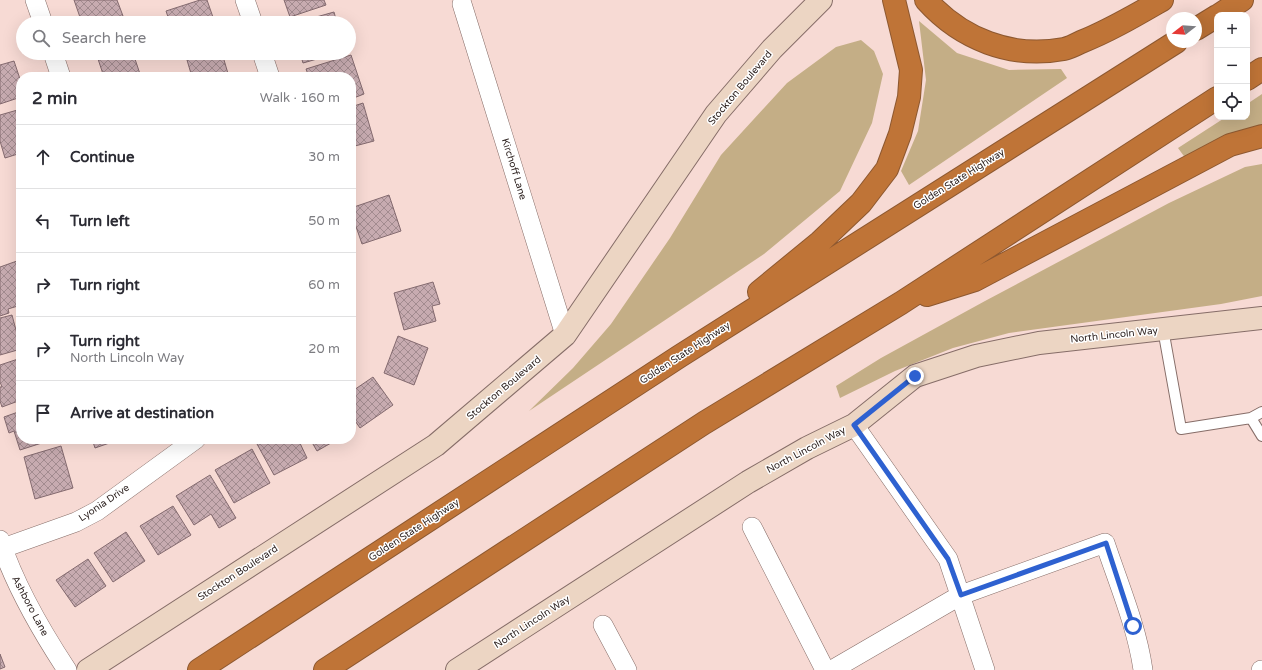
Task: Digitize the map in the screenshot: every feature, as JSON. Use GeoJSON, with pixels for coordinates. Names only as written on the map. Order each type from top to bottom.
{"type":"FeatureCollection","features":[{"type":"Feature","properties":{"kind":"highway"},"geometry":{"type":"LineString","coordinates":[[680,356],[820,242],[861,203],[887,169],[900,134],[909,96],[911,70],[894,0]]}},
{"type":"Feature","properties":{"kind":"highway"},"geometry":{"type":"LineString","coordinates":[[926,0],[935,10],[953,25],[996,46],[1018,50],[1042,51],[1065,49],[1093,38],[1162,0]]}},
{"type":"Feature","properties":{"kind":"highway"},"geometry":{"type":"LineString","coordinates":[[1224,12],[1242,0]]}},
{"type":"Feature","properties":{"kind":"highway"},"geometry":{"type":"LineString","coordinates":[[1202,25],[1214,18]]}},
{"type":"Feature","properties":{"kind":"highway","name":"Golden State Highway"},"geometry":{"type":"LineString","coordinates":[[199,670],[680,356],[1167,48]]}},
{"type":"Feature","properties":{"kind":"highway"},"geometry":{"type":"LineString","coordinates":[[1250,77],[1262,69]]}},
{"type":"Feature","properties":{"kind":"highway"},"geometry":{"type":"LineString","coordinates":[[325,670],[704,423],[901,303],[1214,100]]}},
{"type":"Feature","properties":{"kind":"highway"},"geometry":{"type":"LineString","coordinates":[[901,303],[975,280],[1230,146],[1262,136]]}},
{"type":"Feature","properties":{"kind":"street"},"geometry":{"type":"LineString","coordinates":[[36,0],[41,16]]}},
{"type":"Feature","properties":{"kind":"street"},"geometry":{"type":"LineString","coordinates":[[246,0],[251,16]]}},
{"type":"Feature","properties":{"kind":"street","name":"Stockton Boulevard"},"geometry":{"type":"LineString","coordinates":[[88,670],[436,444],[565,335],[716,114],[772,49],[820,0]]}},
{"type":"Feature","properties":{"kind":"street","name":"Kirchoff Lane"},"geometry":{"type":"LineString","coordinates":[[462,4],[565,335]]}},
{"type":"Feature","properties":{"kind":"street"},"geometry":{"type":"LineString","coordinates":[[55,60],[59,72]]}},
{"type":"Feature","properties":{"kind":"street"},"geometry":{"type":"LineString","coordinates":[[264,60],[268,72]]}},
{"type":"Feature","properties":{"kind":"street","name":"North Lincoln Way"},"geometry":{"type":"LineString","coordinates":[[457,670],[748,482],[807,448],[854,425],[915,376],[976,356],[1039,343],[1262,318]]}},
{"type":"Feature","properties":{"kind":"street"},"geometry":{"type":"LineString","coordinates":[[854,425],[948,559],[985,670]]}},
{"type":"Feature","properties":{"kind":"street","name":"Lyonia Drive"},"geometry":{"type":"LineString","coordinates":[[1,544],[76,522],[97,511],[187,444]]}},
{"type":"Feature","properties":{"kind":"street"},"geometry":{"type":"LineString","coordinates":[[752,527],[825,670]]}},
{"type":"Feature","properties":{"kind":"street"},"geometry":{"type":"LineString","coordinates":[[832,670],[961,595],[1106,543],[1133,626],[1143,670]]}},
{"type":"Feature","properties":{"kind":"street","name":"Ashboro Lane"},"geometry":{"type":"LineString","coordinates":[[1,544],[31,611],[67,670]]}},
{"type":"Feature","properties":{"kind":"street"},"geometry":{"type":"LineString","coordinates":[[603,624],[627,670]]}},
{"type":"Feature","properties":{"kind":"lane"},"geometry":{"type":"LineString","coordinates":[[1163,329],[1181,429],[1250,418],[1262,412]]}},
{"type":"Feature","properties":{"kind":"lane"},"geometry":{"type":"LineString","coordinates":[[1250,418],[1262,436]]}},
{"type":"Feature","properties":{"kind":"shaded area"},"geometry":{"type":"Polygon","coordinates":[[[919,21],[957,53],[1009,70],[1061,69],[1067,78],[909,185],[901,171],[918,131],[926,80],[919,21]]]}},
{"type":"Feature","properties":{"kind":"shaded area"},"geometry":{"type":"Polygon","coordinates":[[[861,40],[874,51],[883,74],[872,123],[840,191],[764,254],[529,411],[573,368],[611,324],[670,238],[721,155],[787,83],[836,47],[861,40]]]}},
{"type":"Feature","properties":{"kind":"shaded area"},"geometry":{"type":"Polygon","coordinates":[[[1262,94],[1262,127],[1186,159],[1178,148],[1221,120],[1250,120],[1250,102],[1262,94]]]}},
{"type":"Feature","properties":{"kind":"shaded area"},"geometry":{"type":"Polygon","coordinates":[[[1262,164],[1262,296],[1221,304],[1009,333],[953,348],[895,371],[840,398],[836,386],[881,358],[1169,203],[1245,167],[1262,164]]]}},
{"type":"Feature","properties":{"kind":"building"},"geometry":{"type":"Polygon","coordinates":[[[74,0],[117,0],[123,16],[80,16],[74,0]]]}},
{"type":"Feature","properties":{"kind":"building"},"geometry":{"type":"Polygon","coordinates":[[[200,0],[207,0],[213,16],[168,16],[166,11],[200,0]]]}},
{"type":"Feature","properties":{"kind":"building"},"geometry":{"type":"Polygon","coordinates":[[[284,0],[324,0],[326,5],[293,16],[290,16],[284,0]]]}},
{"type":"Feature","properties":{"kind":"building"},"geometry":{"type":"Polygon","coordinates":[[[334,12],[335,16],[320,16],[334,12]]]}},
{"type":"Feature","properties":{"kind":"building"},"geometry":{"type":"Polygon","coordinates":[[[98,60],[135,60],[139,72],[102,72],[98,60]]]}},
{"type":"Feature","properties":{"kind":"building"},"geometry":{"type":"Polygon","coordinates":[[[187,60],[224,60],[228,72],[191,72],[187,60]]]}},
{"type":"Feature","properties":{"kind":"building"},"geometry":{"type":"Polygon","coordinates":[[[302,60],[314,60],[303,63],[302,60]]]}},
{"type":"Feature","properties":{"kind":"building"},"geometry":{"type":"Polygon","coordinates":[[[335,60],[353,60],[364,94],[356,97],[356,72],[307,72],[306,69],[335,60]]]}},
{"type":"Feature","properties":{"kind":"building"},"geometry":{"type":"Polygon","coordinates":[[[14,61],[18,72],[16,72],[16,99],[0,104],[0,65],[14,61]]]}},
{"type":"Feature","properties":{"kind":"building"},"geometry":{"type":"Polygon","coordinates":[[[363,103],[374,141],[356,146],[356,105],[363,103]]]}},
{"type":"Feature","properties":{"kind":"building"},"geometry":{"type":"Polygon","coordinates":[[[16,110],[16,155],[5,158],[0,141],[0,115],[16,110]]]}},
{"type":"Feature","properties":{"kind":"building"},"geometry":{"type":"Polygon","coordinates":[[[389,195],[401,231],[362,244],[356,227],[356,206],[389,195]]]}},
{"type":"Feature","properties":{"kind":"building"},"geometry":{"type":"Polygon","coordinates":[[[16,261],[16,307],[8,309],[9,313],[0,316],[0,267],[16,261]]]}},
{"type":"Feature","properties":{"kind":"building"},"geometry":{"type":"Polygon","coordinates":[[[433,282],[440,304],[432,306],[436,321],[404,330],[394,293],[433,282]]]}},
{"type":"Feature","properties":{"kind":"building"},"geometry":{"type":"Polygon","coordinates":[[[12,315],[16,330],[16,350],[0,355],[0,318],[12,315]]]}},
{"type":"Feature","properties":{"kind":"building"},"geometry":{"type":"Polygon","coordinates":[[[398,336],[428,348],[414,385],[384,373],[398,336]]]}},
{"type":"Feature","properties":{"kind":"building"},"geometry":{"type":"Polygon","coordinates":[[[16,360],[16,402],[2,407],[0,401],[0,387],[2,387],[0,382],[0,365],[16,360]]]}},
{"type":"Feature","properties":{"kind":"building"},"geometry":{"type":"Polygon","coordinates":[[[373,377],[393,405],[360,428],[356,422],[356,389],[373,377]]]}},
{"type":"Feature","properties":{"kind":"building"},"geometry":{"type":"Polygon","coordinates":[[[16,413],[16,437],[14,431],[9,433],[4,417],[16,413]]]}},
{"type":"Feature","properties":{"kind":"building"},"geometry":{"type":"Polygon","coordinates":[[[18,444],[39,444],[20,450],[18,444]]]}},
{"type":"Feature","properties":{"kind":"building"},"geometry":{"type":"Polygon","coordinates":[[[94,444],[107,444],[95,448],[94,444]]]}},
{"type":"Feature","properties":{"kind":"building"},"geometry":{"type":"Polygon","coordinates":[[[257,444],[300,444],[307,458],[274,475],[257,444]]]}},
{"type":"Feature","properties":{"kind":"building"},"geometry":{"type":"Polygon","coordinates":[[[313,444],[329,444],[317,451],[313,444]]]}},
{"type":"Feature","properties":{"kind":"building"},"geometry":{"type":"Polygon","coordinates":[[[61,446],[73,488],[35,499],[24,457],[61,446]]]}},
{"type":"Feature","properties":{"kind":"building"},"geometry":{"type":"Polygon","coordinates":[[[252,449],[270,483],[234,503],[215,470],[252,449]]]}},
{"type":"Feature","properties":{"kind":"building"},"geometry":{"type":"Polygon","coordinates":[[[210,475],[236,518],[219,528],[211,514],[194,525],[176,496],[210,475]]]}},
{"type":"Feature","properties":{"kind":"building"},"geometry":{"type":"Polygon","coordinates":[[[173,506],[191,535],[158,555],[140,526],[173,506]]]}},
{"type":"Feature","properties":{"kind":"building"},"geometry":{"type":"Polygon","coordinates":[[[126,532],[145,561],[113,582],[94,553],[126,532]]]}},
{"type":"Feature","properties":{"kind":"building"},"geometry":{"type":"Polygon","coordinates":[[[88,559],[106,586],[75,607],[56,580],[88,559]]]}},
{"type":"Feature","properties":{"kind":"building"},"geometry":{"type":"Polygon","coordinates":[[[0,654],[5,667],[0,669],[0,654]]]}},
{"type":"Feature","properties":{"kind":"route"},"geometry":{"type":"LineString","coordinates":[[915,376],[854,425],[948,559],[961,595],[1106,543],[1133,626]]}}]}
